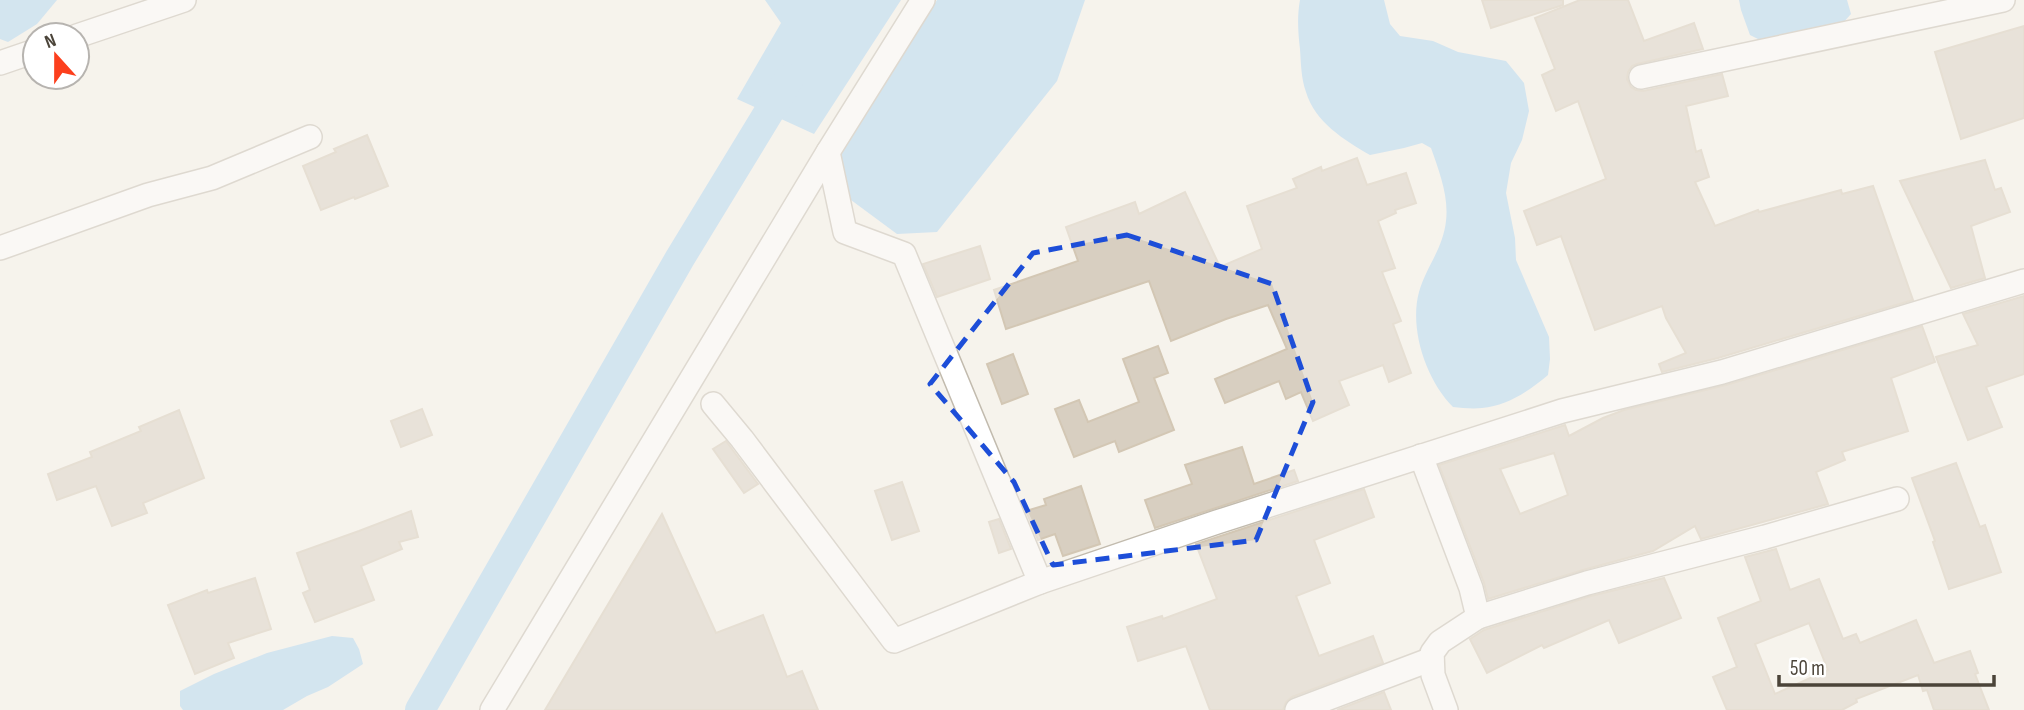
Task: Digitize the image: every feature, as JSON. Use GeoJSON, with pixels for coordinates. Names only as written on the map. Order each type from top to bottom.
{"type":"FeatureCollection","features":[{"type":"Feature","properties":{"kind":"street"},"geometry":{"type":"LineString","coordinates":[[91,31],[184,0]]}},
{"type":"Feature","properties":{"kind":"street"},"geometry":{"type":"LineString","coordinates":[[492,710],[828,152],[923,0]]}},
{"type":"Feature","properties":{"kind":"street"},"geometry":{"type":"LineString","coordinates":[[1641,77],[2003,0]]}},
{"type":"Feature","properties":{"kind":"street"},"geometry":{"type":"LineString","coordinates":[[0,63],[21,56]]}},
{"type":"Feature","properties":{"kind":"street"},"geometry":{"type":"LineString","coordinates":[[0,248],[148,195],[212,178],[310,137]]}},
{"type":"Feature","properties":{"kind":"street"},"geometry":{"type":"LineString","coordinates":[[828,152],[845,232],[904,254],[1040,582]]}},
{"type":"Feature","properties":{"kind":"street"},"geometry":{"type":"LineString","coordinates":[[713,404],[894,642],[1040,582],[1421,456],[1562,411],[1783,355],[2024,281]]}},
{"type":"Feature","properties":{"kind":"street"},"geometry":{"type":"LineString","coordinates":[[1421,456],[1471,588],[1478,617]]}},
{"type":"Feature","properties":{"kind":"street"},"geometry":{"type":"LineString","coordinates":[[1446,710],[1433,675],[1432,653],[1440,642],[1478,617],[1587,583],[1765,537],[1897,499]]}},
{"type":"Feature","properties":{"kind":"street"},"geometry":{"type":"LineString","coordinates":[[1297,710],[1432,659]]}},
{"type":"Feature","properties":{"kind":"highlighted area"},"geometry":{"type":"Polygon","coordinates":[[[1127,235],[1272,284],[1313,402],[1256,540],[1053,565],[1014,482],[930,384],[1033,253],[1127,235]]]}},
{"type":"Feature","properties":{"kind":"water"},"geometry":{"type":"Polygon","coordinates":[[[0,0],[57,0],[40,21],[21,21],[21,34],[8,42],[0,39],[0,0]]]}},
{"type":"Feature","properties":{"kind":"water"},"geometry":{"type":"Polygon","coordinates":[[[765,0],[901,0],[814,134],[737,99],[781,23],[765,0]]]}},
{"type":"Feature","properties":{"kind":"water"},"geometry":{"type":"Polygon","coordinates":[[[937,0],[1085,0],[1057,81],[937,232],[897,234],[851,200],[834,155],[937,0]]]}},
{"type":"Feature","properties":{"kind":"water"},"geometry":{"type":"Polygon","coordinates":[[[1300,0],[1384,0],[1390,24],[1400,36],[1433,41],[1458,52],[1506,61],[1524,83],[1529,111],[1522,140],[1511,163],[1506,193],[1515,238],[1516,260],[1549,337],[1550,359],[1548,375],[1517,397],[1491,407],[1453,407],[1435,383],[1422,353],[1416,322],[1419,292],[1442,240],[1447,212],[1445,193],[1431,148],[1422,143],[1370,155],[1323,121],[1310,103],[1303,81],[1298,31],[1300,0]]]}},
{"type":"Feature","properties":{"kind":"water"},"geometry":{"type":"Polygon","coordinates":[[[1739,0],[1847,0],[1851,14],[1842,24],[1762,41],[1750,35],[1739,0]]]}},
{"type":"Feature","properties":{"kind":"water"},"geometry":{"type":"Polygon","coordinates":[[[332,636],[353,638],[363,664],[328,687],[283,710],[183,710],[180,706],[180,691],[214,674],[267,653],[332,636]]]}},
{"type":"Feature","properties":{"kind":"building"},"geometry":{"type":"Polygon","coordinates":[[[1482,0],[1563,0],[1563,5],[1491,28],[1482,0]]]}},
{"type":"Feature","properties":{"kind":"building"},"geometry":{"type":"Polygon","coordinates":[[[1580,0],[1628,0],[1644,41],[1694,23],[1703,49],[1637,64],[1628,72],[1627,79],[1631,87],[1643,91],[1722,74],[1728,96],[1686,106],[1696,152],[1701,150],[1709,177],[1695,182],[1715,226],[1758,210],[1759,212],[1841,190],[1842,194],[1873,186],[1913,300],[1662,372],[1659,364],[1686,353],[1662,306],[1595,330],[1561,236],[1537,245],[1524,211],[1606,179],[1578,101],[1556,111],[1542,75],[1555,69],[1535,18],[1580,0]]]}},
{"type":"Feature","properties":{"kind":"building"},"geometry":{"type":"Polygon","coordinates":[[[2024,26],[2024,118],[1961,139],[1935,52],[2024,26]]]}},
{"type":"Feature","properties":{"kind":"building"},"geometry":{"type":"Polygon","coordinates":[[[367,135],[388,186],[321,210],[303,166],[367,135]]]}},
{"type":"Feature","properties":{"kind":"building"},"geometry":{"type":"Polygon","coordinates":[[[1357,158],[1367,185],[1406,173],[1416,203],[1395,210],[1396,213],[1378,221],[1395,268],[1382,272],[1401,321],[1393,324],[1411,373],[1389,382],[1383,365],[1339,381],[1349,405],[1313,421],[1301,392],[1286,399],[1279,381],[1225,403],[1215,379],[1287,349],[1268,305],[1171,341],[1149,281],[1006,329],[994,290],[1078,261],[1066,227],[1135,202],[1139,214],[1185,192],[1220,267],[1262,249],[1247,206],[1297,188],[1293,179],[1321,167],[1322,171],[1357,158]]]}},
{"type":"Feature","properties":{"kind":"building"},"geometry":{"type":"Polygon","coordinates":[[[1985,160],[1995,190],[2001,188],[2010,212],[1971,226],[1985,278],[1951,288],[1900,181],[1985,160]]]}},
{"type":"Feature","properties":{"kind":"building"},"geometry":{"type":"Polygon","coordinates":[[[980,246],[990,279],[937,297],[923,264],[980,246]]]}},
{"type":"Feature","properties":{"kind":"building"},"geometry":{"type":"Polygon","coordinates":[[[2024,296],[2024,374],[1986,387],[2002,427],[1968,440],[1936,357],[1978,345],[1963,314],[2024,296]]]}},
{"type":"Feature","properties":{"kind":"building"},"geometry":{"type":"Polygon","coordinates":[[[1922,326],[1935,362],[1891,378],[1908,431],[1842,452],[1845,460],[1816,472],[1828,504],[1701,539],[1695,526],[1653,551],[1488,599],[1439,465],[1565,425],[1569,436],[1624,410],[1726,385],[1922,326]],[[1554,453],[1500,469],[1520,514],[1568,495],[1554,453]]]}},
{"type":"Feature","properties":{"kind":"building"},"geometry":{"type":"Polygon","coordinates":[[[1158,346],[1168,373],[1154,378],[1174,430],[1119,452],[1115,441],[1074,457],[1055,409],[1079,400],[1088,422],[1139,402],[1123,359],[1158,346]]]}},
{"type":"Feature","properties":{"kind":"building"},"geometry":{"type":"Polygon","coordinates":[[[1013,354],[1028,394],[1002,404],[987,364],[1013,354]]]}},
{"type":"Feature","properties":{"kind":"building"},"geometry":{"type":"Polygon","coordinates":[[[422,409],[432,435],[401,447],[391,421],[422,409]]]}},
{"type":"Feature","properties":{"kind":"building"},"geometry":{"type":"Polygon","coordinates":[[[179,410],[204,478],[143,503],[147,513],[112,526],[96,486],[57,500],[48,474],[92,457],[90,452],[141,431],[139,427],[179,410]]]}},
{"type":"Feature","properties":{"kind":"building"},"geometry":{"type":"Polygon","coordinates":[[[726,441],[758,484],[744,493],[713,449],[726,441]]]}},
{"type":"Feature","properties":{"kind":"building"},"geometry":{"type":"Polygon","coordinates":[[[1242,447],[1254,484],[1294,470],[1298,481],[1155,528],[1145,500],[1192,484],[1185,465],[1242,447]]]}},
{"type":"Feature","properties":{"kind":"building"},"geometry":{"type":"Polygon","coordinates":[[[1956,463],[1980,527],[1985,525],[2001,572],[1949,589],[1912,478],[1956,463]]]}},
{"type":"Feature","properties":{"kind":"building"},"geometry":{"type":"Polygon","coordinates":[[[902,482],[919,531],[892,540],[875,491],[902,482]]]}},
{"type":"Feature","properties":{"kind":"building"},"geometry":{"type":"Polygon","coordinates":[[[1081,486],[1100,544],[1063,556],[1055,534],[1038,540],[1026,511],[1046,505],[1044,499],[1081,486]]]}},
{"type":"Feature","properties":{"kind":"building"},"geometry":{"type":"Polygon","coordinates":[[[1364,489],[1374,517],[1314,540],[1330,583],[1296,596],[1319,656],[1373,636],[1383,663],[1292,697],[1283,710],[1210,710],[1186,646],[1138,661],[1127,627],[1162,616],[1163,619],[1217,599],[1196,544],[1364,489]]]}},
{"type":"Feature","properties":{"kind":"building"},"geometry":{"type":"Polygon","coordinates":[[[411,511],[418,537],[399,542],[402,549],[361,566],[374,600],[315,622],[303,593],[310,590],[297,553],[411,511]]]}},
{"type":"Feature","properties":{"kind":"building"},"geometry":{"type":"Polygon","coordinates":[[[662,514],[716,633],[763,615],[787,677],[802,671],[818,710],[545,710],[662,514]]]}},
{"type":"Feature","properties":{"kind":"building"},"geometry":{"type":"Polygon","coordinates":[[[999,519],[1011,549],[999,553],[989,522],[999,519]]]}},
{"type":"Feature","properties":{"kind":"building"},"geometry":{"type":"Polygon","coordinates":[[[1776,549],[1790,590],[1819,579],[1843,639],[1856,634],[1860,643],[1916,620],[1934,663],[1970,651],[1978,673],[1975,674],[1989,710],[1934,710],[1927,690],[1923,691],[1918,675],[1856,699],[1857,702],[1842,710],[1727,710],[1713,677],[1737,667],[1718,618],[1761,601],[1745,557],[1776,549]],[[1809,623],[1755,644],[1775,694],[1828,670],[1809,623]]]}},
{"type":"Feature","properties":{"kind":"building"},"geometry":{"type":"Polygon","coordinates":[[[255,578],[271,629],[228,643],[234,658],[195,674],[168,605],[207,590],[208,593],[255,578]]]}},
{"type":"Feature","properties":{"kind":"building"},"geometry":{"type":"Polygon","coordinates":[[[1664,578],[1681,618],[1619,643],[1609,620],[1544,648],[1542,645],[1487,673],[1470,639],[1484,630],[1591,596],[1664,578]]]}},
{"type":"Feature","properties":{"kind":"building"},"geometry":{"type":"Polygon","coordinates":[[[1384,692],[1391,710],[1337,710],[1384,692]]]}},
{"type":"Feature","properties":{"kind":"waterway"},"geometry":{"type":"LineString","coordinates":[[420,710],[680,258],[789,79]]}}]}
